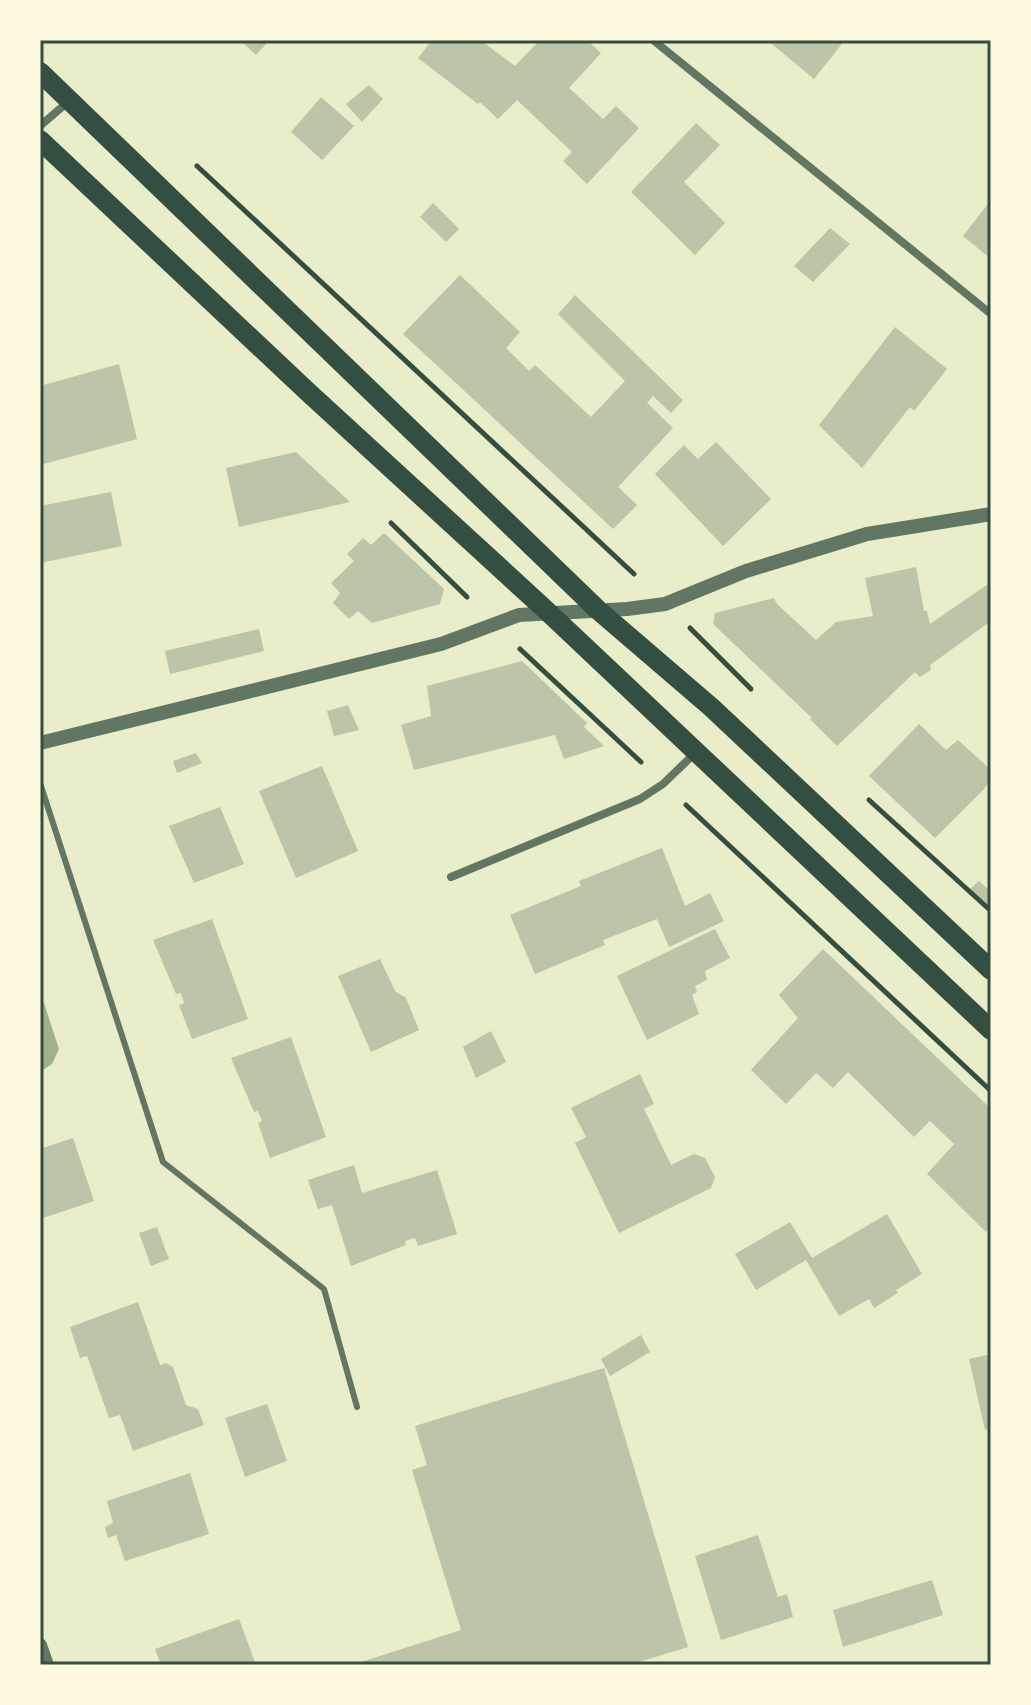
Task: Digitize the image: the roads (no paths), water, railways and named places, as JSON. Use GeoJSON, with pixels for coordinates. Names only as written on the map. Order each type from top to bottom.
{"type":"FeatureCollection","features":[{"type":"Feature","properties":{"kind":"main road"},"geometry":{"type":"LineString","coordinates":[[40,72],[598,610],[711,707],[991,970]]}},
{"type":"Feature","properties":{"kind":"main road"},"geometry":{"type":"LineString","coordinates":[[40,140],[548,612],[991,1030]]}},
{"type":"Feature","properties":{"kind":"street"},"geometry":{"type":"LineString","coordinates":[[653,40],[991,314]]}},
{"type":"Feature","properties":{"kind":"street"},"geometry":{"type":"LineString","coordinates":[[40,126],[70,100]]}},
{"type":"Feature","properties":{"kind":"street"},"geometry":{"type":"LineString","coordinates":[[40,743],[441,644],[519,615],[665,604],[746,571],[867,534],[991,514]]}},
{"type":"Feature","properties":{"kind":"street"},"geometry":{"type":"LineString","coordinates":[[451,877],[640,799],[663,784],[696,752]]}},
{"type":"Feature","properties":{"kind":"street"},"geometry":{"type":"LineString","coordinates":[[40,1645],[47,1665]]}},
{"type":"Feature","properties":{"kind":"lane"},"geometry":{"type":"LineString","coordinates":[[40,783],[163,1162],[324,1289],[357,1407]]}}]}
